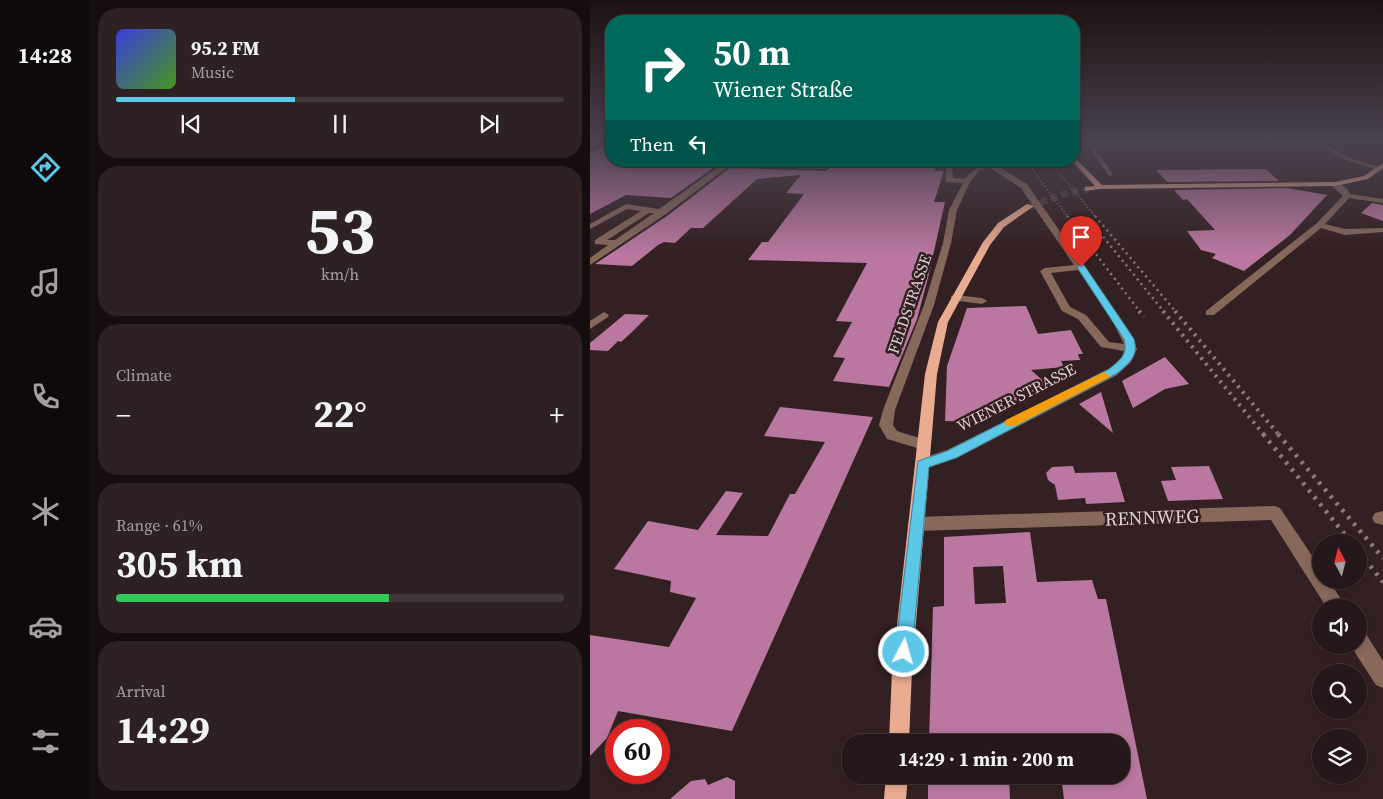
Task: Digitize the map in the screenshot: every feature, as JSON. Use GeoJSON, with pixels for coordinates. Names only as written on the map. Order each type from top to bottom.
{"type":"FeatureCollection","features":[{"type":"Feature","properties":{"kind":"main road"},"geometry":{"type":"LineString","coordinates":[[1094,180],[1100,187]]}},
{"type":"Feature","properties":{"kind":"main road"},"geometry":{"type":"LineString","coordinates":[[1088,189],[1100,187],[1335,184],[1354,180]]}},
{"type":"Feature","properties":{"kind":"main road"},"geometry":{"type":"LineString","coordinates":[[898,734],[902,670],[916,524],[931,374],[937,342],[955,298],[986,244],[1001,225],[1030,206]]}},
{"type":"Feature","properties":{"kind":"main road"},"geometry":{"type":"LineString","coordinates":[[895,799],[896,784]]}},
{"type":"Feature","properties":{"kind":"street"},"geometry":{"type":"LineString","coordinates":[[590,262],[706,180]]}},
{"type":"Feature","properties":{"kind":"street"},"geometry":{"type":"LineString","coordinates":[[954,180],[967,181]]}},
{"type":"Feature","properties":{"kind":"street"},"geometry":{"type":"LineString","coordinates":[[1015,180],[1024,186],[1081,267],[1129,339],[1131,348],[1105,345],[1082,317],[1066,309],[1045,271],[1081,267]]}},
{"type":"Feature","properties":{"kind":"street","name":"FELDSTRASSE"},"geometry":{"type":"LineString","coordinates":[[924,445],[892,435],[886,425],[889,410],[929,305],[941,243],[953,210],[967,181]]}},
{"type":"Feature","properties":{"kind":"street"},"geometry":{"type":"LineString","coordinates":[[1335,184],[1346,192],[1347,196]]}},
{"type":"Feature","properties":{"kind":"street"},"geometry":{"type":"LineString","coordinates":[[1347,196],[1383,201]]}},
{"type":"Feature","properties":{"kind":"street"},"geometry":{"type":"LineString","coordinates":[[1210,313],[1323,226],[1347,196]]}},
{"type":"Feature","properties":{"kind":"street"},"geometry":{"type":"LineString","coordinates":[[590,227],[626,206],[663,212]]}},
{"type":"Feature","properties":{"kind":"street"},"geometry":{"type":"LineString","coordinates":[[594,242],[648,210]]}},
{"type":"Feature","properties":{"kind":"street"},"geometry":{"type":"LineString","coordinates":[[1323,226],[1383,223]]}},
{"type":"Feature","properties":{"kind":"street"},"geometry":{"type":"LineString","coordinates":[[1323,226],[1345,232],[1383,230]]}},
{"type":"Feature","properties":{"kind":"street"},"geometry":{"type":"LineString","coordinates":[[594,242],[617,244]]}},
{"type":"Feature","properties":{"kind":"street"},"geometry":{"type":"LineString","coordinates":[[955,298],[982,301]]}},
{"type":"Feature","properties":{"kind":"street"},"geometry":{"type":"LineString","coordinates":[[590,326],[604,315]]}},
{"type":"Feature","properties":{"kind":"street","name":"WIENER STRASSE"},"geometry":{"type":"LineString","coordinates":[[922,464],[952,454],[1112,372],[1126,362],[1131,348]]}},
{"type":"Feature","properties":{"kind":"street","name":"RENNWEG"},"geometry":{"type":"LineString","coordinates":[[916,524],[1274,513],[1331,599]]}},
{"type":"Feature","properties":{"kind":"street"},"geometry":{"type":"LineString","coordinates":[[1367,653],[1383,678]]}},
{"type":"Feature","properties":{"kind":"building"},"geometry":{"type":"Polygon","coordinates":[[[590,180],[696,180],[671,198],[626,195],[590,214],[590,180]]]}},
{"type":"Feature","properties":{"kind":"building"},"geometry":{"type":"Polygon","coordinates":[[[714,180],[756,180],[703,228],[691,228],[675,243],[664,242],[658,245],[632,266],[595,264],[667,216],[714,180]]]}},
{"type":"Feature","properties":{"kind":"building"},"geometry":{"type":"Polygon","coordinates":[[[797,180],[941,180],[934,202],[945,202],[928,278],[917,319],[889,387],[833,381],[845,358],[833,357],[852,322],[836,321],[867,263],[748,260],[762,242],[768,242],[804,194],[786,193],[797,180]]]}},
{"type":"Feature","properties":{"kind":"building"},"geometry":{"type":"Polygon","coordinates":[[[1165,180],[1279,181],[1167,182],[1165,180]]]}},
{"type":"Feature","properties":{"kind":"building"},"geometry":{"type":"Polygon","coordinates":[[[1287,188],[1327,195],[1290,235],[1244,271],[1212,258],[1216,254],[1201,250],[1187,231],[1215,230],[1187,199],[1183,200],[1174,190],[1287,188]]]}},
{"type":"Feature","properties":{"kind":"building"},"geometry":{"type":"Polygon","coordinates":[[[1372,203],[1383,205],[1383,221],[1361,213],[1372,203]]]}},
{"type":"Feature","properties":{"kind":"building"},"geometry":{"type":"Polygon","coordinates":[[[1026,306],[1038,334],[1071,330],[1083,354],[1078,354],[1080,360],[1061,361],[1064,367],[1031,370],[1050,387],[977,422],[945,421],[947,366],[967,308],[1026,306]]]}},
{"type":"Feature","properties":{"kind":"building"},"geometry":{"type":"Polygon","coordinates":[[[625,314],[649,315],[621,342],[618,341],[608,351],[590,350],[590,343],[625,314]]]}},
{"type":"Feature","properties":{"kind":"building"},"geometry":{"type":"Polygon","coordinates":[[[1165,357],[1189,384],[1165,389],[1133,408],[1122,381],[1165,357]]]}},
{"type":"Feature","properties":{"kind":"building"},"geometry":{"type":"Polygon","coordinates":[[[1101,392],[1113,433],[1079,404],[1101,392]]]}},
{"type":"Feature","properties":{"kind":"building"},"geometry":{"type":"Polygon","coordinates":[[[780,407],[873,417],[732,731],[618,711],[615,719],[605,719],[605,740],[590,756],[590,635],[669,647],[696,598],[670,592],[671,581],[614,569],[648,521],[698,530],[726,491],[743,493],[716,535],[768,536],[790,494],[795,494],[825,442],[764,436],[780,407]]]}},
{"type":"Feature","properties":{"kind":"building"},"geometry":{"type":"Polygon","coordinates":[[[1073,466],[1075,473],[1116,472],[1125,502],[1086,504],[1085,498],[1058,500],[1055,485],[1048,480],[1046,473],[1052,467],[1073,466]]]}},
{"type":"Feature","properties":{"kind":"building"},"geometry":{"type":"Polygon","coordinates":[[[1209,466],[1223,499],[1168,501],[1161,481],[1176,480],[1171,467],[1209,466]]]}},
{"type":"Feature","properties":{"kind":"building"},"geometry":{"type":"Polygon","coordinates":[[[1030,532],[1037,582],[1092,580],[1098,599],[1106,599],[1147,799],[1064,799],[1062,784],[1130,784],[1130,734],[929,734],[933,607],[944,606],[944,537],[1030,532]],[[1003,566],[973,567],[975,604],[1006,603],[1003,566]]]}},
{"type":"Feature","properties":{"kind":"building"},"geometry":{"type":"Polygon","coordinates":[[[727,777],[735,781],[735,799],[670,799],[691,781],[705,779],[708,785],[727,777]]]}},
{"type":"Feature","properties":{"kind":"building"},"geometry":{"type":"Polygon","coordinates":[[[928,784],[1009,784],[1010,799],[928,799],[928,784]]]}},
{"type":"Feature","properties":{"kind":"tunnel"},"geometry":{"type":"LineString","coordinates":[[1030,206],[1064,194],[1088,189]]}},
{"type":"Feature","properties":{"kind":"railway"},"geometry":{"type":"LineString","coordinates":[[1040,180],[1068,217]]}},
{"type":"Feature","properties":{"kind":"railway"},"geometry":{"type":"LineString","coordinates":[[1065,180],[1096,217]]}},
{"type":"Feature","properties":{"kind":"railway"},"geometry":{"type":"LineString","coordinates":[[1067,216],[1140,312]]}},
{"type":"Feature","properties":{"kind":"railway"},"geometry":{"type":"LineString","coordinates":[[1095,216],[1176,312]]}},
{"type":"Feature","properties":{"kind":"railway"},"geometry":{"type":"LineString","coordinates":[[1088,218],[1164,312]]}},
{"type":"Feature","properties":{"kind":"railway"},"geometry":{"type":"LineString","coordinates":[[1139,311],[1144,317]]}},
{"type":"Feature","properties":{"kind":"railway"},"geometry":{"type":"LineString","coordinates":[[1163,311],[1264,435]]}},
{"type":"Feature","properties":{"kind":"railway"},"geometry":{"type":"LineString","coordinates":[[1175,311],[1279,435]]}},
{"type":"Feature","properties":{"kind":"railway"},"geometry":{"type":"LineString","coordinates":[[1263,434],[1344,534]]}},
{"type":"Feature","properties":{"kind":"railway"},"geometry":{"type":"LineString","coordinates":[[1278,434],[1383,558]]}},
{"type":"Feature","properties":{"kind":"railway"},"geometry":{"type":"LineString","coordinates":[[1368,563],[1383,582]]}},
{"type":"Feature","properties":{"kind":"slow traffic"},"geometry":{"type":"LineString","coordinates":[[1010,423],[1104,376]]}},
{"type":"Feature","properties":{"kind":"route"},"geometry":{"type":"LineString","coordinates":[[904,652],[922,464],[952,454],[1112,372],[1126,362],[1131,348],[1129,339],[1081,267]]}}]}
